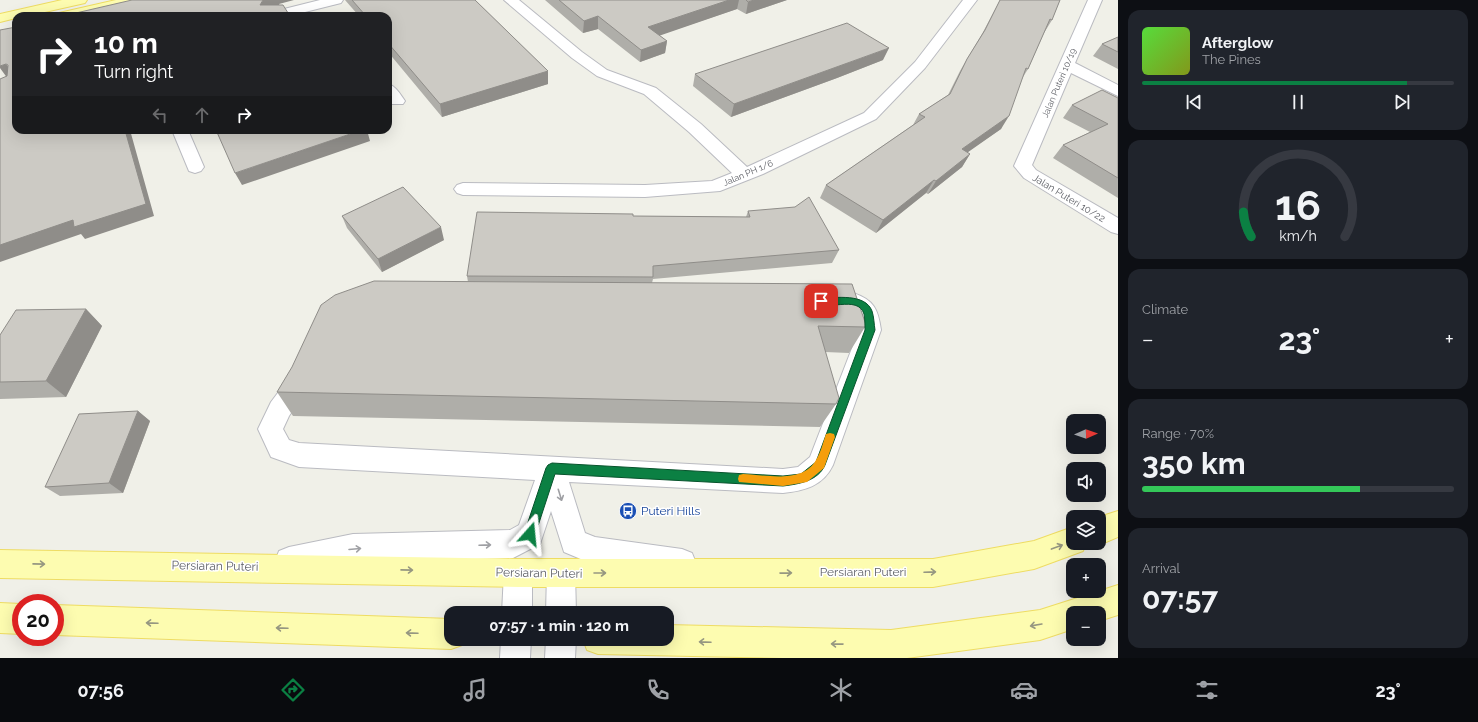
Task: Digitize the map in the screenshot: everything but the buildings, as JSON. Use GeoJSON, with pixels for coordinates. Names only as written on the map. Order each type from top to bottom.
{"type":"FeatureCollection","features":[{"type":"Feature","properties":{"kind":"main road"},"geometry":{"type":"LineString","coordinates":[[27,12],[80,0]]}},
{"type":"Feature","properties":{"kind":"main road"},"geometry":{"type":"LineString","coordinates":[[80,12],[133,0]]}},
{"type":"Feature","properties":{"kind":"main road"},"geometry":{"type":"LineString","coordinates":[[0,18],[12,15]]}},
{"type":"Feature","properties":{"kind":"main road"},"geometry":{"type":"LineString","coordinates":[[0,30],[12,27]]}},
{"type":"Feature","properties":{"kind":"main road"},"geometry":{"type":"LineString","coordinates":[[1106,528],[1118,524]]}},
{"type":"Feature","properties":{"kind":"main road","name":"Persiaran Puteri"},"geometry":{"type":"LineString","coordinates":[[0,564],[262,567],[518,573],[934,573],[1034,555],[1066,544]]}},
{"type":"Feature","properties":{"kind":"main road"},"geometry":{"type":"LineString","coordinates":[[1099,606],[1118,600]]}},
{"type":"Feature","properties":{"kind":"main road"},"geometry":{"type":"LineString","coordinates":[[674,641],[891,645],[1040,625],[1066,616]]}},
{"type":"Feature","properties":{"kind":"main road"},"geometry":{"type":"LineString","coordinates":[[0,618],[12,618]]}},
{"type":"Feature","properties":{"kind":"main road"},"geometry":{"type":"LineString","coordinates":[[64,620],[444,634]]}},
{"type":"Feature","properties":{"kind":"main road"},"geometry":{"type":"LineString","coordinates":[[861,658],[891,645]]}},
{"type":"Feature","properties":{"kind":"street"},"geometry":{"type":"LineString","coordinates":[[511,0],[577,55],[602,72],[650,92],[695,128],[745,175]]}},
{"type":"Feature","properties":{"kind":"street","name":"Jalan PH 1/6"},"geometry":{"type":"LineString","coordinates":[[463,189],[645,191],[714,187],[745,175],[870,116],[920,65],[970,0]]}},
{"type":"Feature","properties":{"kind":"street","name":"Jalan Puteri 10/19"},"geometry":{"type":"LineString","coordinates":[[1023,166],[1095,0]]}},
{"type":"Feature","properties":{"kind":"street"},"geometry":{"type":"LineString","coordinates":[[289,12],[330,2],[333,12]]}},
{"type":"Feature","properties":{"kind":"street"},"geometry":{"type":"LineString","coordinates":[[1067,65],[1118,91]]}},
{"type":"Feature","properties":{"kind":"street"},"geometry":{"type":"LineString","coordinates":[[182,134],[195,167]]}},
{"type":"Feature","properties":{"kind":"street","name":"Jalan Puteri 10/22"},"geometry":{"type":"LineString","coordinates":[[1023,166],[1030,174],[1118,227]]}},
{"type":"Feature","properties":{"kind":"street"},"geometry":{"type":"LineString","coordinates":[[366,298],[853,301],[861,304],[868,312],[870,330],[820,465],[803,478],[783,481],[552,468],[299,455],[280,449],[270,429],[280,408],[298,384],[330,314],[344,304],[366,298]]}},
{"type":"Feature","properties":{"kind":"street"},"geometry":{"type":"LineString","coordinates":[[262,567],[353,548],[513,544],[530,534],[552,468]]}},
{"type":"Feature","properties":{"kind":"street"},"geometry":{"type":"LineString","coordinates":[[552,468],[574,542],[596,551],[757,573]]}},
{"type":"Feature","properties":{"kind":"street"},"geometry":{"type":"LineString","coordinates":[[517,606],[518,573]]}},
{"type":"Feature","properties":{"kind":"street"},"geometry":{"type":"LineString","coordinates":[[561,573],[561,606]]}},
{"type":"Feature","properties":{"kind":"street"},"geometry":{"type":"LineString","coordinates":[[515,658],[516,646]]}},
{"type":"Feature","properties":{"kind":"street"},"geometry":{"type":"LineString","coordinates":[[560,658],[561,646]]}},
{"type":"Feature","properties":{"kind":"slow traffic"},"geometry":{"type":"LineString","coordinates":[[743,479],[783,481],[803,478],[820,465],[830,437]]}},
{"type":"Feature","properties":{"kind":"place","name":"Puteri Hills"},"geometry":{"type":"Point","coordinates":[628,511]}},
{"type":"Feature","properties":{"kind":"route"},"geometry":{"type":"LineString","coordinates":[[530,534],[552,468],[783,481],[803,478],[820,465],[870,330],[868,312],[861,304],[853,301],[821,301]]}}]}
